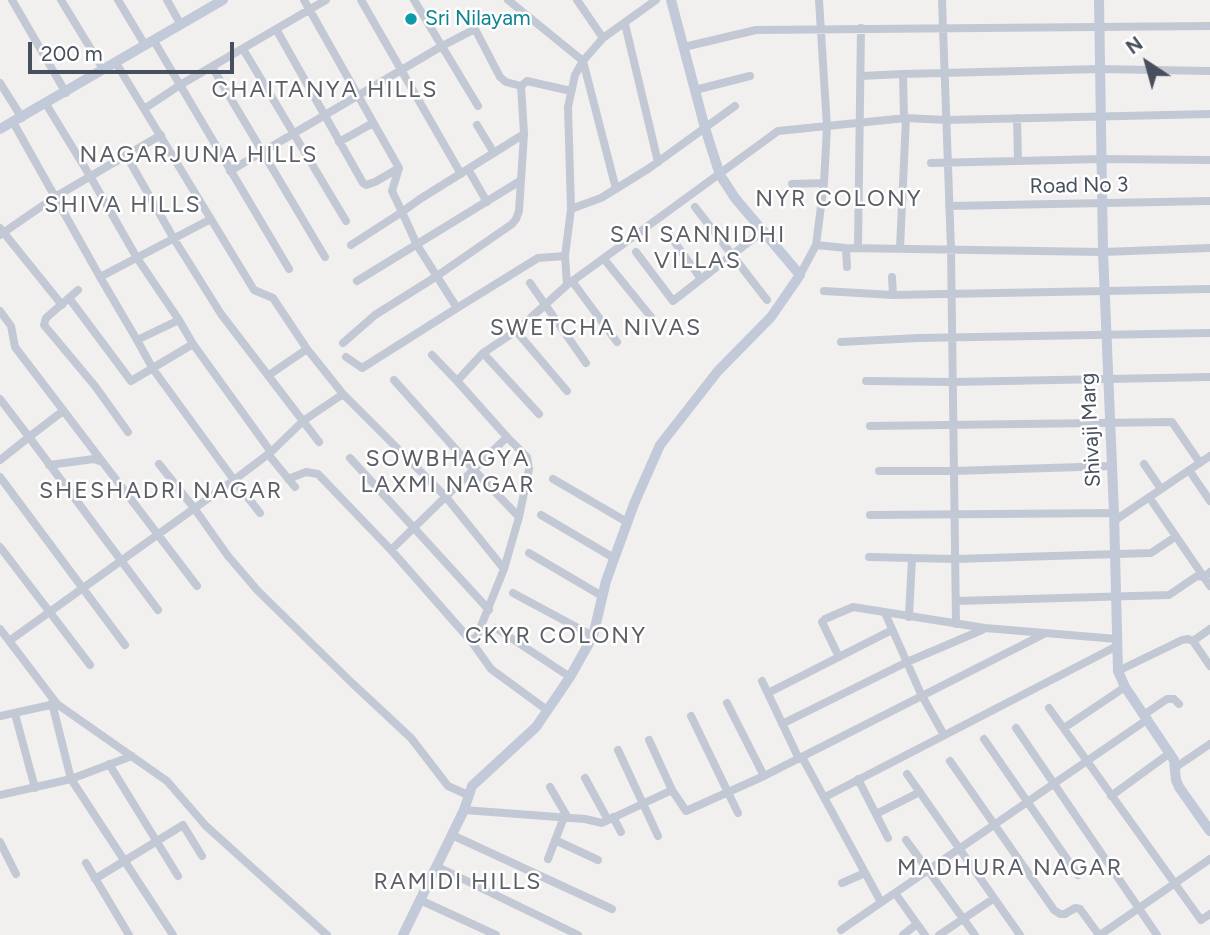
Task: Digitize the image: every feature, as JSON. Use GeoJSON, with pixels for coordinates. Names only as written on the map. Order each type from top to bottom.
{"type":"FeatureCollection","features":[{"type":"Feature","properties":{"kind":"street"},"geometry":{"type":"LineString","coordinates":[[12,0],[66,93]]}},
{"type":"Feature","properties":{"kind":"street"},"geometry":{"type":"LineString","coordinates":[[61,0],[103,69]]}},
{"type":"Feature","properties":{"kind":"street"},"geometry":{"type":"LineString","coordinates":[[118,0],[180,85],[289,269]]}},
{"type":"Feature","properties":{"kind":"street"},"geometry":{"type":"LineString","coordinates":[[167,0],[181,25]]}},
{"type":"Feature","properties":{"kind":"street"},"geometry":{"type":"LineString","coordinates":[[0,129],[223,0]]}},
{"type":"Feature","properties":{"kind":"street"},"geometry":{"type":"LineString","coordinates":[[304,0],[399,168],[392,191],[417,245],[457,308]]}},
{"type":"Feature","properties":{"kind":"street"},"geometry":{"type":"LineString","coordinates":[[144,109],[326,0]]}},
{"type":"Feature","properties":{"kind":"street"},"geometry":{"type":"LineString","coordinates":[[361,0],[400,70],[464,172],[487,202]]}},
{"type":"Feature","properties":{"kind":"street"},"geometry":{"type":"LineString","coordinates":[[415,0],[478,106]]}},
{"type":"Feature","properties":{"kind":"street"},"geometry":{"type":"LineString","coordinates":[[511,3],[522,0]]}},
{"type":"Feature","properties":{"kind":"street"},"geometry":{"type":"LineString","coordinates":[[578,0],[603,38]]}},
{"type":"Feature","properties":{"kind":"street"},"geometry":{"type":"LineString","coordinates":[[617,342],[570,283],[565,257],[571,209],[568,107],[575,75],[583,61],[603,38],[656,0]]}},
{"type":"Feature","properties":{"kind":"street"},"geometry":{"type":"LineString","coordinates":[[683,0],[671,1],[720,175],[735,198],[800,275]]}},
{"type":"Feature","properties":{"kind":"street"},"geometry":{"type":"LineString","coordinates":[[406,934],[464,810],[472,786],[536,727],[570,677],[593,636],[614,558],[660,446],[718,371],[771,317],[800,275],[816,245],[824,183],[827,127],[819,0]]}},
{"type":"Feature","properties":{"kind":"street"},"geometry":{"type":"LineString","coordinates":[[942,0],[951,249],[956,624]]}},
{"type":"Feature","properties":{"kind":"street","name":"Shivaji Marg"},"geometry":{"type":"LineString","coordinates":[[1099,0],[1105,336],[1111,423],[1118,671],[1125,687],[1170,752],[1176,767],[1179,788],[1210,831]]}},
{"type":"Feature","properties":{"kind":"street"},"geometry":{"type":"LineString","coordinates":[[511,3],[583,61],[615,189]]}},
{"type":"Feature","properties":{"kind":"street"},"geometry":{"type":"LineString","coordinates":[[625,24],[658,162]]}},
{"type":"Feature","properties":{"kind":"street"},"geometry":{"type":"LineString","coordinates":[[684,47],[756,30],[1210,26]]}},
{"type":"Feature","properties":{"kind":"street"},"geometry":{"type":"LineString","coordinates":[[858,246],[861,28]]}},
{"type":"Feature","properties":{"kind":"street"},"geometry":{"type":"LineString","coordinates":[[276,29],[359,179],[366,185],[387,177],[399,168]]}},
{"type":"Feature","properties":{"kind":"street"},"geometry":{"type":"LineString","coordinates":[[230,171],[400,70],[475,29],[499,77],[521,86]]}},
{"type":"Feature","properties":{"kind":"street"},"geometry":{"type":"LineString","coordinates":[[243,49],[346,221]]}},
{"type":"Feature","properties":{"kind":"street"},"geometry":{"type":"LineString","coordinates":[[116,62],[254,290],[273,299],[307,349],[343,394],[446,497],[504,569]]}},
{"type":"Feature","properties":{"kind":"street"},"geometry":{"type":"LineString","coordinates":[[212,67],[325,257]]}},
{"type":"Feature","properties":{"kind":"street"},"geometry":{"type":"LineString","coordinates":[[861,76],[1100,69],[1210,71]]}},
{"type":"Feature","properties":{"kind":"street"},"geometry":{"type":"LineString","coordinates":[[900,248],[905,119],[903,74]]}},
{"type":"Feature","properties":{"kind":"street"},"geometry":{"type":"LineString","coordinates":[[695,90],[750,76]]}},
{"type":"Feature","properties":{"kind":"street"},"geometry":{"type":"LineString","coordinates":[[521,86],[527,81],[571,91]]}},
{"type":"Feature","properties":{"kind":"street"},"geometry":{"type":"LineString","coordinates":[[0,83],[55,197],[153,369],[260,513]]}},
{"type":"Feature","properties":{"kind":"street"},"geometry":{"type":"LineString","coordinates":[[343,343],[375,315],[512,224],[519,211],[524,134],[521,86]]}},
{"type":"Feature","properties":{"kind":"street"},"geometry":{"type":"LineString","coordinates":[[46,104],[136,258],[179,320],[192,344],[295,487]]}},
{"type":"Feature","properties":{"kind":"street"},"geometry":{"type":"LineString","coordinates":[[571,209],[601,198],[658,162],[735,106]]}},
{"type":"Feature","properties":{"kind":"street"},"geometry":{"type":"LineString","coordinates":[[457,381],[483,354],[516,331],[570,283],[778,131],[905,119],[1210,114]]}},
{"type":"Feature","properties":{"kind":"street"},"geometry":{"type":"LineString","coordinates":[[1017,118],[1018,161]]}},
{"type":"Feature","properties":{"kind":"street"},"geometry":{"type":"LineString","coordinates":[[340,142],[373,123]]}},
{"type":"Feature","properties":{"kind":"street"},"geometry":{"type":"LineString","coordinates":[[477,125],[494,153]]}},
{"type":"Feature","properties":{"kind":"street"},"geometry":{"type":"LineString","coordinates":[[351,245],[524,134]]}},
{"type":"Feature","properties":{"kind":"street"},"geometry":{"type":"LineString","coordinates":[[62,305],[1,232],[161,135]]}},
{"type":"Feature","properties":{"kind":"street"},"geometry":{"type":"LineString","coordinates":[[126,155],[221,314],[319,442]]}},
{"type":"Feature","properties":{"kind":"street"},"geometry":{"type":"LineString","coordinates":[[931,163],[1101,159],[1210,160]]}},
{"type":"Feature","properties":{"kind":"street"},"geometry":{"type":"LineString","coordinates":[[357,281],[520,181]]}},
{"type":"Feature","properties":{"kind":"street"},"geometry":{"type":"LineString","coordinates":[[792,184],[824,183]]}},
{"type":"Feature","properties":{"kind":"street","name":"Road No 3"},"geometry":{"type":"LineString","coordinates":[[949,206],[1210,201]]}},
{"type":"Feature","properties":{"kind":"street"},"geometry":{"type":"LineString","coordinates":[[695,207],[766,300]]}},
{"type":"Feature","properties":{"kind":"street"},"geometry":{"type":"LineString","coordinates":[[100,277],[211,219]]}},
{"type":"Feature","properties":{"kind":"street"},"geometry":{"type":"LineString","coordinates":[[666,230],[701,278]]}},
{"type":"Feature","properties":{"kind":"street"},"geometry":{"type":"LineString","coordinates":[[636,252],[673,301],[764,230]]}},
{"type":"Feature","properties":{"kind":"street"},"geometry":{"type":"LineString","coordinates":[[816,245],[846,248],[858,246],[1103,253],[1210,248]]}},
{"type":"Feature","properties":{"kind":"street"},"geometry":{"type":"LineString","coordinates":[[846,248],[847,267]]}},
{"type":"Feature","properties":{"kind":"street"},"geometry":{"type":"LineString","coordinates":[[346,357],[362,368],[538,258],[565,257]]}},
{"type":"Feature","properties":{"kind":"street"},"geometry":{"type":"LineString","coordinates":[[604,259],[651,317]]}},
{"type":"Feature","properties":{"kind":"street"},"geometry":{"type":"LineString","coordinates":[[892,277],[893,295]]}},
{"type":"Feature","properties":{"kind":"street"},"geometry":{"type":"LineString","coordinates":[[530,283],[586,363]]}},
{"type":"Feature","properties":{"kind":"street"},"geometry":{"type":"LineString","coordinates":[[824,292],[893,295],[1210,289]]}},
{"type":"Feature","properties":{"kind":"street"},"geometry":{"type":"LineString","coordinates":[[78,290],[46,318],[44,325],[128,432]]}},
{"type":"Feature","properties":{"kind":"street"},"geometry":{"type":"LineString","coordinates":[[69,299],[131,381],[192,344]]}},
{"type":"Feature","properties":{"kind":"street"},"geometry":{"type":"LineString","coordinates":[[0,311],[3,322],[11,326],[15,347],[197,586]]}},
{"type":"Feature","properties":{"kind":"street"},"geometry":{"type":"LineString","coordinates":[[138,340],[179,320]]}},
{"type":"Feature","properties":{"kind":"street"},"geometry":{"type":"LineString","coordinates":[[516,331],[567,391]]}},
{"type":"Feature","properties":{"kind":"street"},"geometry":{"type":"LineString","coordinates":[[841,342],[1210,333]]}},
{"type":"Feature","properties":{"kind":"street"},"geometry":{"type":"LineString","coordinates":[[270,375],[307,349]]}},
{"type":"Feature","properties":{"kind":"street"},"geometry":{"type":"LineString","coordinates":[[483,354],[539,414]]}},
{"type":"Feature","properties":{"kind":"street"},"geometry":{"type":"LineString","coordinates":[[432,355],[529,462],[519,517],[504,569],[489,610],[477,636],[471,641]]}},
{"type":"Feature","properties":{"kind":"street"},"geometry":{"type":"LineString","coordinates":[[866,381],[1210,377]]}},
{"type":"Feature","properties":{"kind":"street"},"geometry":{"type":"LineString","coordinates":[[394,380],[519,517]]}},
{"type":"Feature","properties":{"kind":"street"},"geometry":{"type":"LineString","coordinates":[[9,641],[234,480],[269,453],[303,421],[343,394]]}},
{"type":"Feature","properties":{"kind":"street"},"geometry":{"type":"LineString","coordinates":[[0,399],[158,610]]}},
{"type":"Feature","properties":{"kind":"street"},"geometry":{"type":"LineString","coordinates":[[0,460],[63,411]]}},
{"type":"Feature","properties":{"kind":"street"},"geometry":{"type":"LineString","coordinates":[[870,426],[1172,422],[1200,463]]}},
{"type":"Feature","properties":{"kind":"street"},"geometry":{"type":"LineString","coordinates":[[391,550],[507,437]]}},
{"type":"Feature","properties":{"kind":"street"},"geometry":{"type":"LineString","coordinates":[[870,515],[954,513],[1114,517],[1210,456]]}},
{"type":"Feature","properties":{"kind":"street"},"geometry":{"type":"LineString","coordinates":[[350,458],[416,527],[489,610]]}},
{"type":"Feature","properties":{"kind":"street"},"geometry":{"type":"LineString","coordinates":[[49,465],[94,460],[102,462]]}},
{"type":"Feature","properties":{"kind":"street"},"geometry":{"type":"LineString","coordinates":[[159,464],[228,556],[258,591],[411,738],[448,786],[468,795]]}},
{"type":"Feature","properties":{"kind":"street"},"geometry":{"type":"LineString","coordinates":[[1144,464],[1161,489]]}},
{"type":"Feature","properties":{"kind":"street"},"geometry":{"type":"LineString","coordinates":[[879,471],[1112,466]]}},
{"type":"Feature","properties":{"kind":"street"},"geometry":{"type":"LineString","coordinates":[[1189,470],[1210,501]]}},
{"type":"Feature","properties":{"kind":"street"},"geometry":{"type":"LineString","coordinates":[[288,479],[306,472],[318,474],[391,550],[471,641],[491,669],[547,710]]}},
{"type":"Feature","properties":{"kind":"street"},"geometry":{"type":"LineString","coordinates":[[0,477],[125,645]]}},
{"type":"Feature","properties":{"kind":"street"},"geometry":{"type":"LineString","coordinates":[[553,479],[627,522]]}},
{"type":"Feature","properties":{"kind":"street"},"geometry":{"type":"LineString","coordinates":[[1149,497],[1175,537],[1207,575],[1210,586]]}},
{"type":"Feature","properties":{"kind":"street"},"geometry":{"type":"LineString","coordinates":[[541,515],[614,558]]}},
{"type":"Feature","properties":{"kind":"street"},"geometry":{"type":"LineString","coordinates":[[869,556],[955,559],[1151,553],[1175,537]]}},
{"type":"Feature","properties":{"kind":"street"},"geometry":{"type":"LineString","coordinates":[[0,547],[90,665]]}},
{"type":"Feature","properties":{"kind":"street"},"geometry":{"type":"LineString","coordinates":[[529,553],[602,596]]}},
{"type":"Feature","properties":{"kind":"street"},"geometry":{"type":"LineString","coordinates":[[909,617],[912,558]]}},
{"type":"Feature","properties":{"kind":"street"},"geometry":{"type":"LineString","coordinates":[[956,601],[1169,595],[1197,576],[1207,575]]}},
{"type":"Feature","properties":{"kind":"street"},"geometry":{"type":"LineString","coordinates":[[513,593],[593,636]]}},
{"type":"Feature","properties":{"kind":"street"},"geometry":{"type":"LineString","coordinates":[[839,657],[822,626],[825,619],[853,607],[985,628],[1117,642]]}},
{"type":"Feature","properties":{"kind":"street"},"geometry":{"type":"LineString","coordinates":[[885,613],[944,736]]}},
{"type":"Feature","properties":{"kind":"street"},"geometry":{"type":"LineString","coordinates":[[496,628],[570,677]]}},
{"type":"Feature","properties":{"kind":"street"},"geometry":{"type":"LineString","coordinates":[[782,724],[907,662],[985,628]]}},
{"type":"Feature","properties":{"kind":"street"},"geometry":{"type":"LineString","coordinates":[[0,629],[54,704],[167,781],[206,826],[327,935]]}},
{"type":"Feature","properties":{"kind":"street"},"geometry":{"type":"LineString","coordinates":[[1193,641],[1210,629]]}},
{"type":"Feature","properties":{"kind":"street"},"geometry":{"type":"LineString","coordinates":[[768,693],[892,630]]}},
{"type":"Feature","properties":{"kind":"street"},"geometry":{"type":"LineString","coordinates":[[649,740],[686,811],[764,776],[1044,634]]}},
{"type":"Feature","properties":{"kind":"street"},"geometry":{"type":"LineString","coordinates":[[1118,671],[1188,639],[1193,641],[1210,666]]}},
{"type":"Feature","properties":{"kind":"street"},"geometry":{"type":"LineString","coordinates":[[825,797],[1117,642]]}},
{"type":"Feature","properties":{"kind":"street"},"geometry":{"type":"LineString","coordinates":[[762,681],[800,758],[825,797],[881,902]]}},
{"type":"Feature","properties":{"kind":"street"},"geometry":{"type":"LineString","coordinates":[[1063,729],[1125,687]]}},
{"type":"Feature","properties":{"kind":"street"},"geometry":{"type":"LineString","coordinates":[[841,930],[1087,761],[1167,699],[1174,699],[1179,704]]}},
{"type":"Feature","properties":{"kind":"street"},"geometry":{"type":"LineString","coordinates":[[727,703],[764,776]]}},
{"type":"Feature","properties":{"kind":"street"},"geometry":{"type":"LineString","coordinates":[[1,713],[15,714],[54,704]]}},
{"type":"Feature","properties":{"kind":"street"},"geometry":{"type":"LineString","coordinates":[[54,704],[71,779],[173,935]]}},
{"type":"Feature","properties":{"kind":"street"},"geometry":{"type":"LineString","coordinates":[[1049,708],[1201,920],[1210,914]]}},
{"type":"Feature","properties":{"kind":"street"},"geometry":{"type":"LineString","coordinates":[[15,714],[35,788]]}},
{"type":"Feature","properties":{"kind":"street"},"geometry":{"type":"LineString","coordinates":[[691,716],[738,813]]}},
{"type":"Feature","properties":{"kind":"street"},"geometry":{"type":"LineString","coordinates":[[1016,728],[1157,935]]}},
{"type":"Feature","properties":{"kind":"street"},"geometry":{"type":"LineString","coordinates":[[984,739],[1078,875]]}},
{"type":"Feature","properties":{"kind":"street"},"geometry":{"type":"LineString","coordinates":[[1176,767],[1210,744]]}},
{"type":"Feature","properties":{"kind":"street"},"geometry":{"type":"LineString","coordinates":[[618,750],[658,836]]}},
{"type":"Feature","properties":{"kind":"street"},"geometry":{"type":"LineString","coordinates":[[1111,796],[1170,752]]}},
{"type":"Feature","properties":{"kind":"street"},"geometry":{"type":"LineString","coordinates":[[0,795],[71,779],[132,756]]}},
{"type":"Feature","properties":{"kind":"street"},"geometry":{"type":"LineString","coordinates":[[950,761],[1054,910],[1060,914],[1075,908],[1080,909],[1099,935],[1140,910],[1210,859]]}},
{"type":"Feature","properties":{"kind":"street"},"geometry":{"type":"LineString","coordinates":[[109,764],[178,876]]}},
{"type":"Feature","properties":{"kind":"street"},"geometry":{"type":"LineString","coordinates":[[907,774],[1020,935]]}},
{"type":"Feature","properties":{"kind":"street"},"geometry":{"type":"LineString","coordinates":[[585,778],[621,832]]}},
{"type":"Feature","properties":{"kind":"street"},"geometry":{"type":"LineString","coordinates":[[859,779],[888,838]]}},
{"type":"Feature","properties":{"kind":"street"},"geometry":{"type":"LineString","coordinates":[[550,787],[566,818]]}},
{"type":"Feature","properties":{"kind":"street"},"geometry":{"type":"LineString","coordinates":[[464,810],[602,823],[642,802],[673,790]]}},
{"type":"Feature","properties":{"kind":"street"},"geometry":{"type":"LineString","coordinates":[[876,814],[920,792]]}},
{"type":"Feature","properties":{"kind":"street"},"geometry":{"type":"LineString","coordinates":[[548,859],[566,818]]}},
{"type":"Feature","properties":{"kind":"street"},"geometry":{"type":"LineString","coordinates":[[96,879],[183,825],[202,856]]}},
{"type":"Feature","properties":{"kind":"street"},"geometry":{"type":"LineString","coordinates":[[452,835],[612,909]]}},
{"type":"Feature","properties":{"kind":"street"},"geometry":{"type":"LineString","coordinates":[[555,840],[598,860]]}},
{"type":"Feature","properties":{"kind":"street"},"geometry":{"type":"LineString","coordinates":[[906,840],[975,935]]}},
{"type":"Feature","properties":{"kind":"street"},"geometry":{"type":"LineString","coordinates":[[0,842],[16,874]]}},
{"type":"Feature","properties":{"kind":"street"},"geometry":{"type":"LineString","coordinates":[[86,863],[128,935]]}},
{"type":"Feature","properties":{"kind":"street"},"geometry":{"type":"LineString","coordinates":[[436,866],[578,935]]}},
{"type":"Feature","properties":{"kind":"street"},"geometry":{"type":"LineString","coordinates":[[842,883],[865,873]]}},
{"type":"Feature","properties":{"kind":"street"},"geometry":{"type":"LineString","coordinates":[[895,892],[925,935]]}},
{"type":"Feature","properties":{"kind":"street"},"geometry":{"type":"LineString","coordinates":[[939,935],[993,899]]}},
{"type":"Feature","properties":{"kind":"street"},"geometry":{"type":"LineString","coordinates":[[420,900],[496,935]]}},
{"type":"Feature","properties":{"kind":"street"},"geometry":{"type":"LineString","coordinates":[[903,935],[917,924]]}},
{"type":"Feature","properties":{"kind":"place","name":"Sri Nilayam"},"geometry":{"type":"Point","coordinates":[411,19]}},
{"type":"Feature","properties":{"kind":"district","name":"CHAITANYA HILLS"},"geometry":{"type":"Point","coordinates":[325,90]}},
{"type":"Feature","properties":{"kind":"district","name":"NAGARJUNA HILLS"},"geometry":{"type":"Point","coordinates":[199,155]}},
{"type":"Feature","properties":{"kind":"district","name":"NYR COLONY"},"geometry":{"type":"Point","coordinates":[839,199]}},
{"type":"Feature","properties":{"kind":"district","name":"SHIVA HILLS"},"geometry":{"type":"Point","coordinates":[123,205]}},
{"type":"Feature","properties":{"kind":"district","name":"SAI SANNIDHI VILLAS"},"geometry":{"type":"Point","coordinates":[698,248]}},
{"type":"Feature","properties":{"kind":"district","name":"SWETCHA NIVAS"},"geometry":{"type":"Point","coordinates":[596,328]}},
{"type":"Feature","properties":{"kind":"district","name":"SOWBHAGYA LAXMI NAGAR"},"geometry":{"type":"Point","coordinates":[448,472]}},
{"type":"Feature","properties":{"kind":"district","name":"SHESHADRI NAGAR"},"geometry":{"type":"Point","coordinates":[161,491]}},
{"type":"Feature","properties":{"kind":"district","name":"CKYR COLONY"},"geometry":{"type":"Point","coordinates":[556,636]}},
{"type":"Feature","properties":{"kind":"district","name":"MADHURA NAGAR"},"geometry":{"type":"Point","coordinates":[1010,868]}},
{"type":"Feature","properties":{"kind":"district","name":"RAMIDI HILLS"},"geometry":{"type":"Point","coordinates":[458,882]}}]}
